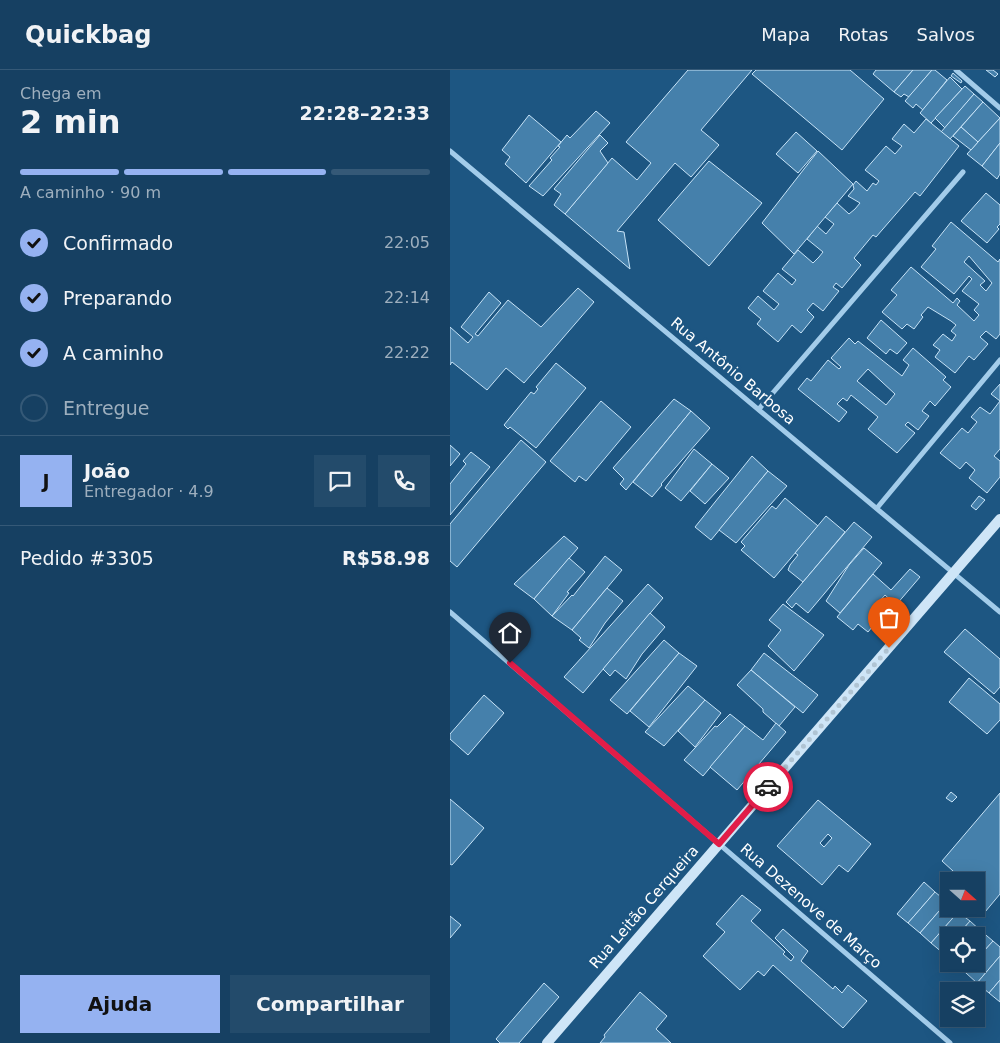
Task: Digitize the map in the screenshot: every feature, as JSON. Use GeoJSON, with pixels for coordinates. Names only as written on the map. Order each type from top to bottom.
{"type":"FeatureCollection","features":[{"type":"Feature","properties":{"kind":"street"},"geometry":{"type":"LineString","coordinates":[[956,70],[1000,108]]}},
{"type":"Feature","properties":{"kind":"street","name":"Rua Antônio Barbosa"},"geometry":{"type":"LineString","coordinates":[[450,151],[1000,612]]}},
{"type":"Feature","properties":{"kind":"street"},"geometry":{"type":"LineString","coordinates":[[759,409],[963,172]]}},
{"type":"Feature","properties":{"kind":"street"},"geometry":{"type":"LineString","coordinates":[[877,508],[1000,360]]}},
{"type":"Feature","properties":{"kind":"street","name":"Rua Leitão Cerqueira"},"geometry":{"type":"LineString","coordinates":[[548,1043],[1000,519]]}},
{"type":"Feature","properties":{"kind":"street","name":"Rua Dezenove de Março"},"geometry":{"type":"LineString","coordinates":[[450,612],[950,1043]]}},
{"type":"Feature","properties":{"kind":"building"},"geometry":{"type":"Polygon","coordinates":[[[688,70],[752,70],[701,130],[719,145],[691,177],[675,163],[617,231],[624,232],[630,269],[565,214],[612,158],[637,180],[651,163],[626,142],[688,70]]]}},
{"type":"Feature","properties":{"kind":"building"},"geometry":{"type":"Polygon","coordinates":[[[756,70],[850,70],[884,99],[842,150],[752,74],[756,70]]]}},
{"type":"Feature","properties":{"kind":"building"},"geometry":{"type":"Polygon","coordinates":[[[876,70],[913,70],[894,92],[873,74],[876,70]]]}},
{"type":"Feature","properties":{"kind":"building"},"geometry":{"type":"Polygon","coordinates":[[[913,70],[932,70],[909,97],[904,94],[901,97],[894,92],[913,70]]]}},
{"type":"Feature","properties":{"kind":"building"},"geometry":{"type":"Polygon","coordinates":[[[932,70],[935,70],[947,80],[923,110],[916,104],[913,108],[905,101],[932,70]]]}},
{"type":"Feature","properties":{"kind":"building"},"geometry":{"type":"Polygon","coordinates":[[[986,70],[993,70],[998,74],[995,77],[986,70]]]}},
{"type":"Feature","properties":{"kind":"building"},"geometry":{"type":"Polygon","coordinates":[[[953,73],[962,81],[961,83],[951,76],[953,73]]]}},
{"type":"Feature","properties":{"kind":"building"},"geometry":{"type":"Polygon","coordinates":[[[950,77],[962,89],[931,123],[920,113],[950,77]]]}},
{"type":"Feature","properties":{"kind":"building"},"geometry":{"type":"Polygon","coordinates":[[[965,86],[974,94],[945,128],[935,118],[965,86]]]}},
{"type":"Feature","properties":{"kind":"building"},"geometry":{"type":"Polygon","coordinates":[[[974,94],[983,102],[950,139],[941,132],[974,94]]]}},
{"type":"Feature","properties":{"kind":"building"},"geometry":{"type":"Polygon","coordinates":[[[983,102],[1000,118],[978,142],[961,127],[983,102]]]}},
{"type":"Feature","properties":{"kind":"building"},"geometry":{"type":"Polygon","coordinates":[[[596,111],[610,123],[543,196],[529,186],[552,160],[550,158],[560,147],[558,146],[567,135],[570,138],[596,111]]]}},
{"type":"Feature","properties":{"kind":"building"},"geometry":{"type":"Polygon","coordinates":[[[529,115],[561,142],[526,183],[505,164],[510,157],[502,150],[529,115]]]}},
{"type":"Feature","properties":{"kind":"building"},"geometry":{"type":"Polygon","coordinates":[[[1000,118],[1000,143],[982,166],[967,154],[1000,118]]]}},
{"type":"Feature","properties":{"kind":"building"},"geometry":{"type":"Polygon","coordinates":[[[926,119],[959,146],[920,196],[915,192],[876,237],[873,235],[854,258],[861,265],[842,288],[836,283],[833,287],[839,291],[823,311],[813,303],[807,310],[814,317],[801,333],[792,325],[778,342],[757,324],[761,319],[748,308],[758,296],[774,310],[779,304],[763,291],[778,273],[792,285],[796,280],[782,269],[798,250],[813,263],[819,257],[823,252],[807,239],[817,226],[826,234],[834,224],[825,217],[837,203],[849,214],[855,209],[860,203],[848,196],[854,189],[853,185],[856,181],[867,191],[873,183],[876,185],[879,181],[865,170],[886,146],[895,154],[902,146],[892,139],[904,124],[914,133],[926,119]]]}},
{"type":"Feature","properties":{"kind":"building"},"geometry":{"type":"Polygon","coordinates":[[[961,127],[978,142],[971,150],[953,136],[961,127]]]}},
{"type":"Feature","properties":{"kind":"building"},"geometry":{"type":"Polygon","coordinates":[[[796,132],[817,151],[798,173],[776,154],[796,132]]]}},
{"type":"Feature","properties":{"kind":"building"},"geometry":{"type":"Polygon","coordinates":[[[600,135],[608,143],[600,151],[608,163],[565,214],[554,205],[561,194],[554,189],[600,135]]]}},
{"type":"Feature","properties":{"kind":"building"},"geometry":{"type":"Polygon","coordinates":[[[1000,143],[1000,174],[997,179],[982,166],[1000,143]]]}},
{"type":"Feature","properties":{"kind":"building"},"geometry":{"type":"Polygon","coordinates":[[[818,151],[853,184],[794,254],[762,223],[818,151]]]}},
{"type":"Feature","properties":{"kind":"building"},"geometry":{"type":"Polygon","coordinates":[[[709,161],[762,203],[709,266],[658,220],[709,161]]]}},
{"type":"Feature","properties":{"kind":"building"},"geometry":{"type":"Polygon","coordinates":[[[986,193],[1000,205],[1000,224],[997,227],[999,229],[987,243],[961,221],[986,193]]]}},
{"type":"Feature","properties":{"kind":"building"},"geometry":{"type":"Polygon","coordinates":[[[951,222],[998,262],[1000,259],[1000,334],[996,339],[986,331],[980,337],[988,344],[974,360],[969,356],[955,373],[935,357],[940,350],[933,345],[943,334],[952,341],[956,335],[951,331],[956,325],[928,307],[921,315],[923,317],[914,329],[907,324],[902,329],[882,312],[897,295],[891,290],[911,267],[953,303],[957,298],[960,301],[957,305],[974,321],[979,315],[974,310],[979,304],[962,291],[972,279],[969,276],[954,294],[921,267],[936,249],[932,246],[951,222]],[[969,256],[964,262],[985,281],[980,285],[986,291],[992,283],[969,256]]]}},
{"type":"Feature","properties":{"kind":"building"},"geometry":{"type":"Polygon","coordinates":[[[578,288],[594,302],[524,383],[506,368],[487,390],[452,362],[450,365],[450,327],[468,343],[473,337],[461,327],[489,292],[501,303],[475,334],[478,336],[508,300],[541,327],[578,288]]]}},
{"type":"Feature","properties":{"kind":"building"},"geometry":{"type":"Polygon","coordinates":[[[881,320],[907,343],[897,354],[890,349],[886,354],[867,338],[881,320]]]}},
{"type":"Feature","properties":{"kind":"building"},"geometry":{"type":"Polygon","coordinates":[[[849,338],[855,344],[858,341],[902,376],[909,365],[903,360],[913,348],[946,377],[943,380],[951,387],[935,406],[930,401],[922,411],[929,416],[918,430],[908,422],[905,425],[915,433],[897,453],[868,429],[878,417],[851,395],[847,401],[843,398],[837,404],[847,412],[839,422],[798,389],[807,378],[811,381],[828,360],[839,369],[841,367],[831,358],[849,338]],[[868,369],[857,381],[886,405],[895,394],[868,369]]]}},
{"type":"Feature","properties":{"kind":"building"},"geometry":{"type":"Polygon","coordinates":[[[556,363],[586,388],[536,448],[510,427],[508,429],[504,425],[531,392],[534,394],[538,389],[536,387],[556,363]]]}},
{"type":"Feature","properties":{"kind":"building"},"geometry":{"type":"Polygon","coordinates":[[[1000,384],[1000,401],[991,394],[1000,384]]]}},
{"type":"Feature","properties":{"kind":"building"},"geometry":{"type":"Polygon","coordinates":[[[674,399],[691,411],[626,490],[620,484],[624,479],[613,468],[674,399]]]}},
{"type":"Feature","properties":{"kind":"building"},"geometry":{"type":"Polygon","coordinates":[[[601,401],[631,427],[586,481],[579,476],[575,482],[550,461],[601,401]]]}},
{"type":"Feature","properties":{"kind":"building"},"geometry":{"type":"Polygon","coordinates":[[[1000,401],[1000,449],[994,456],[1000,461],[1000,477],[987,493],[969,478],[975,470],[966,462],[960,469],[940,453],[962,428],[968,433],[977,422],[971,417],[980,407],[990,414],[1000,401]]]}},
{"type":"Feature","properties":{"kind":"building"},"geometry":{"type":"Polygon","coordinates":[[[691,411],[710,428],[652,497],[633,482],[691,411]]]}},
{"type":"Feature","properties":{"kind":"building"},"geometry":{"type":"Polygon","coordinates":[[[521,440],[546,462],[457,567],[450,561],[450,524],[521,440]]]}},
{"type":"Feature","properties":{"kind":"building"},"geometry":{"type":"Polygon","coordinates":[[[450,445],[460,454],[450,466],[450,445]]]}},
{"type":"Feature","properties":{"kind":"building"},"geometry":{"type":"Polygon","coordinates":[[[694,449],[712,464],[681,501],[665,488],[694,449]]]}},
{"type":"Feature","properties":{"kind":"building"},"geometry":{"type":"Polygon","coordinates":[[[471,452],[490,467],[450,515],[450,484],[466,464],[463,461],[471,452]]]}},
{"type":"Feature","properties":{"kind":"building"},"geometry":{"type":"Polygon","coordinates":[[[752,456],[768,471],[711,540],[695,527],[752,456]]]}},
{"type":"Feature","properties":{"kind":"building"},"geometry":{"type":"Polygon","coordinates":[[[712,464],[729,478],[705,504],[690,491],[712,464]]]}},
{"type":"Feature","properties":{"kind":"building"},"geometry":{"type":"Polygon","coordinates":[[[768,471],[787,486],[736,543],[719,530],[768,471]]]}},
{"type":"Feature","properties":{"kind":"building"},"geometry":{"type":"Polygon","coordinates":[[[979,496],[985,500],[976,510],[971,506],[979,496]]]}},
{"type":"Feature","properties":{"kind":"building"},"geometry":{"type":"Polygon","coordinates":[[[785,498],[818,526],[774,578],[741,550],[745,546],[741,542],[772,506],[776,509],[785,498]]]}},
{"type":"Feature","properties":{"kind":"building"},"geometry":{"type":"Polygon","coordinates":[[[826,516],[845,532],[803,582],[788,570],[798,555],[795,553],[826,516]]]}},
{"type":"Feature","properties":{"kind":"building"},"geometry":{"type":"Polygon","coordinates":[[[854,522],[872,537],[808,613],[796,603],[792,608],[786,602],[854,522]]]}},
{"type":"Feature","properties":{"kind":"building"},"geometry":{"type":"Polygon","coordinates":[[[564,536],[578,548],[534,599],[514,584],[564,536]]]}},
{"type":"Feature","properties":{"kind":"building"},"geometry":{"type":"Polygon","coordinates":[[[864,548],[882,563],[840,613],[826,601],[849,565],[864,548]]]}},
{"type":"Feature","properties":{"kind":"building"},"geometry":{"type":"Polygon","coordinates":[[[605,556],[622,570],[572,630],[552,616],[573,596],[605,556]]]}},
{"type":"Feature","properties":{"kind":"building"},"geometry":{"type":"Polygon","coordinates":[[[569,558],[585,572],[567,592],[569,593],[552,616],[534,599],[569,558]]]}},
{"type":"Feature","properties":{"kind":"building"},"geometry":{"type":"Polygon","coordinates":[[[910,569],[920,577],[896,605],[885,595],[873,609],[881,616],[868,632],[858,624],[853,630],[837,617],[873,574],[891,590],[910,569]]]}},
{"type":"Feature","properties":{"kind":"building"},"geometry":{"type":"Polygon","coordinates":[[[648,584],[663,598],[583,693],[564,677],[648,584]]]}},
{"type":"Feature","properties":{"kind":"building"},"geometry":{"type":"Polygon","coordinates":[[[607,588],[623,601],[605,623],[589,648],[579,640],[581,638],[572,630],[607,588]]]}},
{"type":"Feature","properties":{"kind":"building"},"geometry":{"type":"Polygon","coordinates":[[[783,604],[824,635],[794,671],[768,646],[781,630],[769,620],[783,604]]]}},
{"type":"Feature","properties":{"kind":"building"},"geometry":{"type":"Polygon","coordinates":[[[650,613],[665,627],[642,654],[626,679],[615,670],[610,676],[603,669],[650,613]]]}},
{"type":"Feature","properties":{"kind":"building"},"geometry":{"type":"Polygon","coordinates":[[[965,629],[1000,659],[1000,687],[994,694],[944,652],[965,629]]]}},
{"type":"Feature","properties":{"kind":"building"},"geometry":{"type":"Polygon","coordinates":[[[664,640],[679,653],[627,714],[610,700],[664,640]]]}},
{"type":"Feature","properties":{"kind":"building"},"geometry":{"type":"Polygon","coordinates":[[[679,653],[697,666],[649,727],[630,711],[679,653]]]}},
{"type":"Feature","properties":{"kind":"building"},"geometry":{"type":"Polygon","coordinates":[[[764,653],[818,695],[803,713],[751,670],[764,653]]]}},
{"type":"Feature","properties":{"kind":"building"},"geometry":{"type":"Polygon","coordinates":[[[751,670],[795,707],[779,726],[737,685],[751,670]]]}},
{"type":"Feature","properties":{"kind":"building"},"geometry":{"type":"Polygon","coordinates":[[[969,678],[1000,704],[1000,720],[987,734],[949,702],[969,678]]]}},
{"type":"Feature","properties":{"kind":"building"},"geometry":{"type":"Polygon","coordinates":[[[688,686],[705,700],[664,746],[645,732],[688,686]]]}},
{"type":"Feature","properties":{"kind":"building"},"geometry":{"type":"Polygon","coordinates":[[[484,695],[504,713],[468,755],[450,739],[450,734],[484,695]]]}},
{"type":"Feature","properties":{"kind":"building"},"geometry":{"type":"Polygon","coordinates":[[[705,700],[721,713],[695,747],[678,731],[705,700]]]}},
{"type":"Feature","properties":{"kind":"building"},"geometry":{"type":"Polygon","coordinates":[[[730,714],[745,726],[703,776],[684,760],[715,726],[717,727],[730,714]]]}},
{"type":"Feature","properties":{"kind":"building"},"geometry":{"type":"Polygon","coordinates":[[[776,723],[786,732],[737,790],[710,767],[745,726],[763,740],[776,723]]]}},
{"type":"Feature","properties":{"kind":"building"},"geometry":{"type":"Polygon","coordinates":[[[951,792],[957,797],[952,802],[946,798],[951,792]]]}},
{"type":"Feature","properties":{"kind":"building"},"geometry":{"type":"Polygon","coordinates":[[[1000,793],[1000,894],[985,912],[985,872],[954,872],[942,861],[1000,793]]]}},
{"type":"Feature","properties":{"kind":"building"},"geometry":{"type":"Polygon","coordinates":[[[450,799],[484,828],[452,865],[450,864],[450,799]]]}},
{"type":"Feature","properties":{"kind":"building"},"geometry":{"type":"Polygon","coordinates":[[[818,800],[871,844],[848,872],[839,865],[822,885],[777,846],[818,800]],[[828,834],[820,843],[824,847],[832,838],[828,834]]]}},
{"type":"Feature","properties":{"kind":"building"},"geometry":{"type":"Polygon","coordinates":[[[924,882],[935,892],[908,923],[897,914],[924,882]]]}},
{"type":"Feature","properties":{"kind":"building"},"geometry":{"type":"Polygon","coordinates":[[[935,892],[940,896],[940,910],[920,933],[908,923],[935,892]]]}},
{"type":"Feature","properties":{"kind":"building"},"geometry":{"type":"Polygon","coordinates":[[[742,895],[761,910],[751,921],[785,952],[783,954],[791,961],[794,957],[775,938],[783,929],[808,951],[801,961],[833,989],[835,986],[842,993],[848,985],[867,1001],[843,1028],[773,965],[764,976],[758,971],[740,990],[703,956],[725,932],[716,924],[742,895]]]}},
{"type":"Feature","properties":{"kind":"building"},"geometry":{"type":"Polygon","coordinates":[[[940,910],[940,918],[953,918],[945,927],[940,927],[940,933],[931,943],[920,933],[940,910]]]}},
{"type":"Feature","properties":{"kind":"building"},"geometry":{"type":"Polygon","coordinates":[[[450,916],[461,925],[450,938],[450,916]]]}},
{"type":"Feature","properties":{"kind":"building"},"geometry":{"type":"Polygon","coordinates":[[[953,918],[966,918],[970,921],[965,927],[945,927],[953,918]]]}},
{"type":"Feature","properties":{"kind":"building"},"geometry":{"type":"Polygon","coordinates":[[[970,921],[977,927],[965,927],[970,921]]]}},
{"type":"Feature","properties":{"kind":"building"},"geometry":{"type":"Polygon","coordinates":[[[940,933],[940,950],[931,943],[940,933]]]}},
{"type":"Feature","properties":{"kind":"building"},"geometry":{"type":"Polygon","coordinates":[[[985,934],[993,941],[985,950],[985,934]]]}},
{"type":"Feature","properties":{"kind":"building"},"geometry":{"type":"Polygon","coordinates":[[[993,941],[1000,947],[1000,956],[976,982],[966,973],[985,972],[985,950],[993,941]]]}},
{"type":"Feature","properties":{"kind":"building"},"geometry":{"type":"Polygon","coordinates":[[[1000,956],[1000,980],[989,993],[985,990],[985,982],[978,982],[1000,956]]]}},
{"type":"Feature","properties":{"kind":"building"},"geometry":{"type":"Polygon","coordinates":[[[1000,980],[1000,1002],[989,993],[1000,980]]]}},
{"type":"Feature","properties":{"kind":"building"},"geometry":{"type":"Polygon","coordinates":[[[544,983],[559,997],[519,1043],[500,1043],[496,1039],[544,983]]]}},
{"type":"Feature","properties":{"kind":"building"},"geometry":{"type":"Polygon","coordinates":[[[640,992],[667,1016],[656,1029],[671,1043],[600,1043],[605,1037],[604,1035],[640,992]]]}},
{"type":"Feature","properties":{"kind":"way so far"},"geometry":{"type":"LineString","coordinates":[[768,787],[889,648]]}},
{"type":"Feature","properties":{"kind":"route"},"geometry":{"type":"LineString","coordinates":[[510,663],[719,844],[768,787]]}}]}
